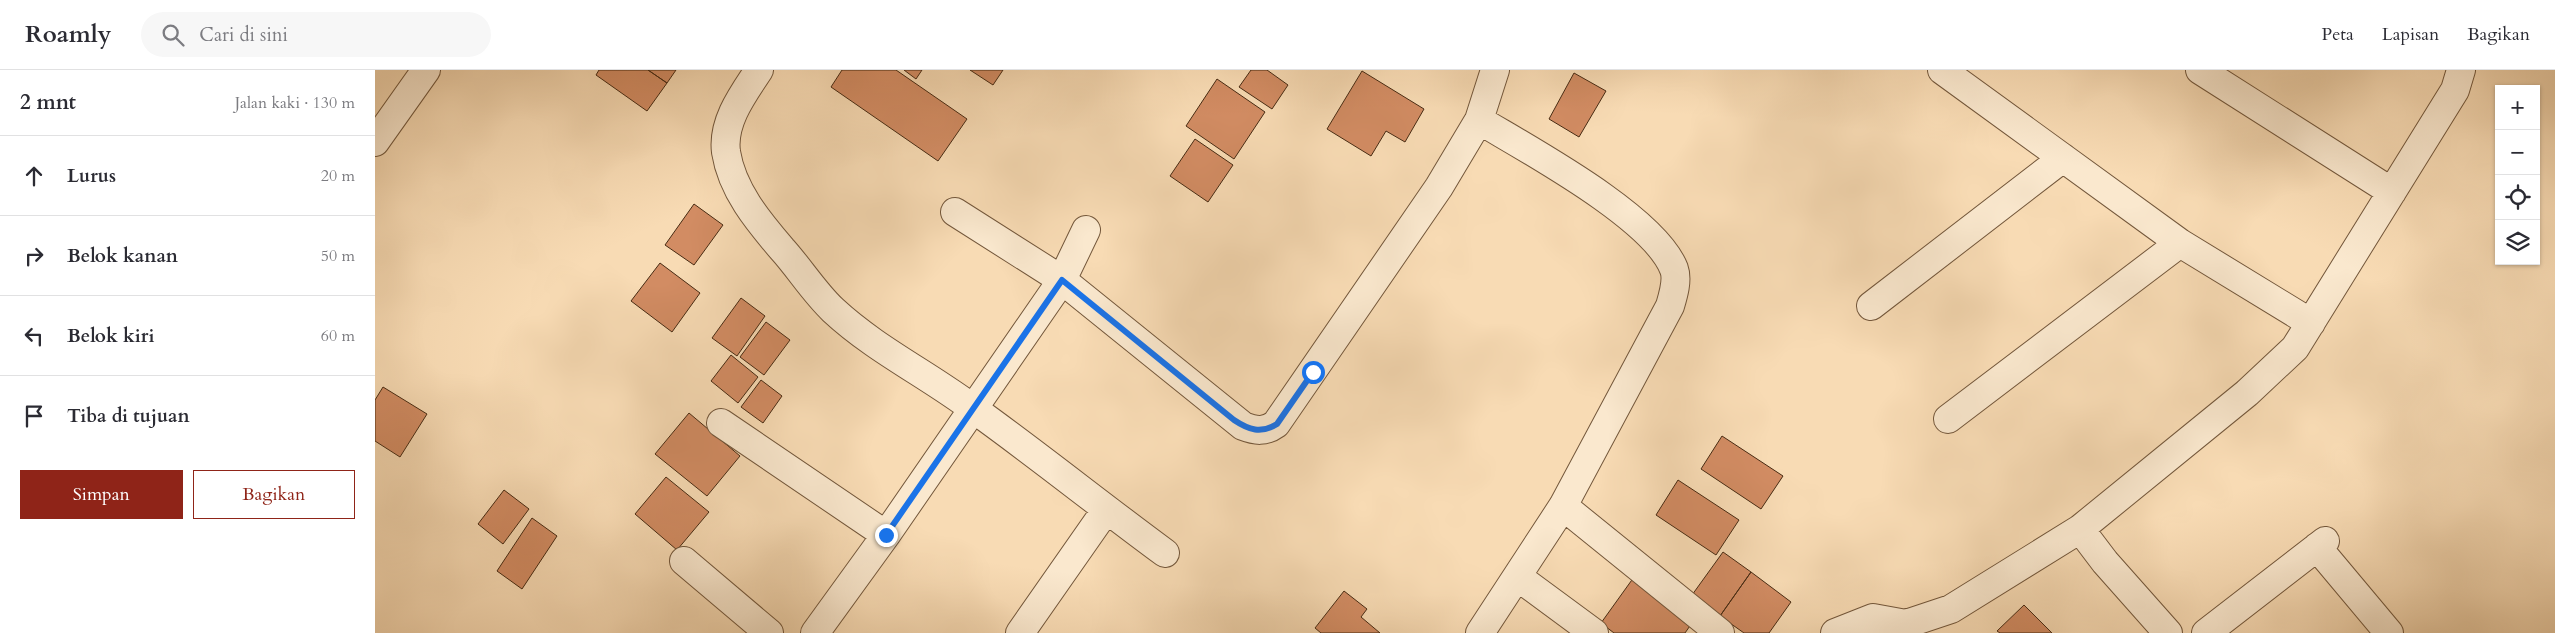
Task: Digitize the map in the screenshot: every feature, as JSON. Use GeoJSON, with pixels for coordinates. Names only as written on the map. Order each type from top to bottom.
{"type":"FeatureCollection","features":[{"type":"Feature","properties":{"kind":"street"},"geometry":{"type":"LineString","coordinates":[[375,142],[426,70]]}},
{"type":"Feature","properties":{"kind":"street"},"geometry":{"type":"LineString","coordinates":[[759,70],[732,116],[726,140],[730,167],[749,208],[833,309],[875,344],[974,409],[1165,553]]}},
{"type":"Feature","properties":{"kind":"street"},"geometry":{"type":"LineString","coordinates":[[955,212],[1062,280],[1234,420],[1252,430],[1268,430],[1277,424],[1439,187],[1479,120],[1495,70]]}},
{"type":"Feature","properties":{"kind":"street"},"geometry":{"type":"LineString","coordinates":[[1942,70],[2180,243],[2311,323]]}},
{"type":"Feature","properties":{"kind":"street"},"geometry":{"type":"LineString","coordinates":[[2200,70],[2392,192]]}},
{"type":"Feature","properties":{"kind":"street"},"geometry":{"type":"LineString","coordinates":[[1835,633],[1873,618],[1906,624],[1951,609],[2080,529],[2247,393],[2295,348],[2455,90],[2461,70]]}},
{"type":"Feature","properties":{"kind":"street"},"geometry":{"type":"LineString","coordinates":[[1479,120],[1610,202],[1650,235],[1674,270],[1673,293],[1670,306],[1563,506],[1518,577],[1479,633]]}},
{"type":"Feature","properties":{"kind":"street"},"geometry":{"type":"LineString","coordinates":[[1871,306],[2063,158]]}},
{"type":"Feature","properties":{"kind":"street"},"geometry":{"type":"LineString","coordinates":[[815,633],[886,535],[1062,280],[1086,230]]}},
{"type":"Feature","properties":{"kind":"street"},"geometry":{"type":"LineString","coordinates":[[1948,419],[2180,243]]}},
{"type":"Feature","properties":{"kind":"street"},"geometry":{"type":"LineString","coordinates":[[721,423],[886,535]]}},
{"type":"Feature","properties":{"kind":"street"},"geometry":{"type":"LineString","coordinates":[[1563,506],[1720,633]]}},
{"type":"Feature","properties":{"kind":"street"},"geometry":{"type":"LineString","coordinates":[[1020,633],[1106,510]]}},
{"type":"Feature","properties":{"kind":"street"},"geometry":{"type":"LineString","coordinates":[[2080,529],[2105,562],[2168,633]]}},
{"type":"Feature","properties":{"kind":"street"},"geometry":{"type":"LineString","coordinates":[[2206,633],[2321,544],[2389,633]]}},
{"type":"Feature","properties":{"kind":"street"},"geometry":{"type":"LineString","coordinates":[[684,561],[769,633]]}},
{"type":"Feature","properties":{"kind":"street"},"geometry":{"type":"LineString","coordinates":[[1518,577],[1594,633]]}},
{"type":"Feature","properties":{"kind":"building"},"geometry":{"type":"Polygon","coordinates":[[[599,70],[648,70],[667,83],[647,111],[596,75],[599,70]]]}},
{"type":"Feature","properties":{"kind":"building"},"geometry":{"type":"Polygon","coordinates":[[[648,70],[676,70],[667,83],[648,70]]]}},
{"type":"Feature","properties":{"kind":"building"},"geometry":{"type":"Polygon","coordinates":[[[842,70],[896,70],[967,119],[938,161],[831,87],[842,70]]]}},
{"type":"Feature","properties":{"kind":"building"},"geometry":{"type":"Polygon","coordinates":[[[904,70],[922,70],[916,79],[904,70]]]}},
{"type":"Feature","properties":{"kind":"building"},"geometry":{"type":"Polygon","coordinates":[[[970,70],[1003,70],[993,85],[970,70]]]}},
{"type":"Feature","properties":{"kind":"building"},"geometry":{"type":"Polygon","coordinates":[[[1251,70],[1267,70],[1288,85],[1272,109],[1239,87],[1251,70]]]}},
{"type":"Feature","properties":{"kind":"building"},"geometry":{"type":"Polygon","coordinates":[[[1362,71],[1424,109],[1405,142],[1386,131],[1371,156],[1327,129],[1362,71]]]}},
{"type":"Feature","properties":{"kind":"building"},"geometry":{"type":"Polygon","coordinates":[[[1574,73],[1606,91],[1579,137],[1549,119],[1574,73]]]}},
{"type":"Feature","properties":{"kind":"building"},"geometry":{"type":"Polygon","coordinates":[[[1217,79],[1265,112],[1234,159],[1186,126],[1217,79]]]}},
{"type":"Feature","properties":{"kind":"building"},"geometry":{"type":"Polygon","coordinates":[[[1195,139],[1233,165],[1208,202],[1170,176],[1195,139]]]}},
{"type":"Feature","properties":{"kind":"building"},"geometry":{"type":"Polygon","coordinates":[[[694,204],[723,225],[694,265],[665,245],[694,204]]]}},
{"type":"Feature","properties":{"kind":"building"},"geometry":{"type":"Polygon","coordinates":[[[660,263],[700,293],[672,332],[631,301],[660,263]]]}},
{"type":"Feature","properties":{"kind":"building"},"geometry":{"type":"Polygon","coordinates":[[[741,298],[765,316],[737,356],[712,338],[741,298]]]}},
{"type":"Feature","properties":{"kind":"building"},"geometry":{"type":"Polygon","coordinates":[[[766,322],[790,340],[764,375],[740,357],[766,322]]]}},
{"type":"Feature","properties":{"kind":"building"},"geometry":{"type":"Polygon","coordinates":[[[731,355],[758,377],[738,403],[711,381],[731,355]]]}},
{"type":"Feature","properties":{"kind":"building"},"geometry":{"type":"Polygon","coordinates":[[[761,380],[782,396],[763,423],[741,407],[761,380]]]}},
{"type":"Feature","properties":{"kind":"building"},"geometry":{"type":"Polygon","coordinates":[[[383,387],[427,414],[400,457],[375,441],[375,400],[383,387]]]}},
{"type":"Feature","properties":{"kind":"building"},"geometry":{"type":"Polygon","coordinates":[[[689,413],[740,456],[707,496],[655,454],[689,413]]]}},
{"type":"Feature","properties":{"kind":"building"},"geometry":{"type":"Polygon","coordinates":[[[1722,436],[1783,476],[1761,509],[1701,469],[1722,436]]]}},
{"type":"Feature","properties":{"kind":"building"},"geometry":{"type":"Polygon","coordinates":[[[666,477],[709,512],[677,550],[635,514],[666,477]]]}},
{"type":"Feature","properties":{"kind":"building"},"geometry":{"type":"Polygon","coordinates":[[[1678,480],[1739,520],[1716,555],[1656,515],[1678,480]]]}},
{"type":"Feature","properties":{"kind":"building"},"geometry":{"type":"Polygon","coordinates":[[[504,490],[529,509],[503,544],[478,524],[504,490]]]}},
{"type":"Feature","properties":{"kind":"building"},"geometry":{"type":"Polygon","coordinates":[[[532,518],[557,536],[522,589],[497,571],[532,518]]]}},
{"type":"Feature","properties":{"kind":"building"},"geometry":{"type":"Polygon","coordinates":[[[1723,552],[1751,572],[1720,616],[1692,595],[1723,552]]]}},
{"type":"Feature","properties":{"kind":"building"},"geometry":{"type":"Polygon","coordinates":[[[1751,572],[1791,602],[1769,633],[1744,633],[1720,616],[1751,572]]]}},
{"type":"Feature","properties":{"kind":"building"},"geometry":{"type":"Polygon","coordinates":[[[1634,577],[1694,620],[1685,633],[1614,633],[1601,623],[1634,577]]]}},
{"type":"Feature","properties":{"kind":"building"},"geometry":{"type":"Polygon","coordinates":[[[1344,591],[1367,609],[1361,617],[1380,633],[1321,633],[1315,628],[1344,591]]]}},
{"type":"Feature","properties":{"kind":"building"},"geometry":{"type":"Polygon","coordinates":[[[2024,605],[2052,633],[2000,633],[1997,631],[2024,605]]]}},
{"type":"Feature","properties":{"kind":"route"},"geometry":{"type":"LineString","coordinates":[[886,535],[1062,280],[1234,420],[1252,430],[1268,430],[1277,424],[1313,372]]}}]}
